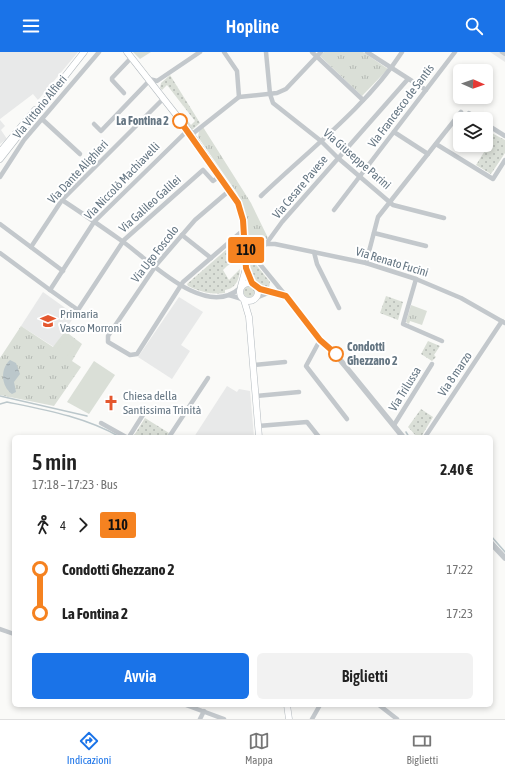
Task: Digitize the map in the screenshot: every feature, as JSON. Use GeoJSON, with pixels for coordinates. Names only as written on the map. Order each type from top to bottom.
{"type":"FeatureCollection","features":[{"type":"Feature","properties":{"kind":"main road"},"geometry":{"type":"LineString","coordinates":[[0,160],[84,52]]}},
{"type":"Feature","properties":{"kind":"main road"},"geometry":{"type":"LineString","coordinates":[[127,52],[189,132],[238,203],[243,217],[246,268],[239,294],[243,299],[249,317]]}},
{"type":"Feature","properties":{"kind":"main road"},"geometry":{"type":"LineString","coordinates":[[0,152],[31,114],[42,106]]}},
{"type":"Feature","properties":{"kind":"main road"},"geometry":{"type":"LineString","coordinates":[[246,268],[258,292],[250,306],[249,317],[259,435]]}},
{"type":"Feature","properties":{"kind":"main road"},"geometry":{"type":"LineString","coordinates":[[241,287],[245,283],[255,285]]}},
{"type":"Feature","properties":{"kind":"main road"},"geometry":{"type":"LineString","coordinates":[[243,299],[255,299]]}},
{"type":"Feature","properties":{"kind":"main road"},"geometry":{"type":"LineString","coordinates":[[287,707],[289,719]]}},
{"type":"Feature","properties":{"kind":"street","name":"Via Vittorio Alfieri"},"geometry":{"type":"LineString","coordinates":[[0,177],[24,140],[99,52]]}},
{"type":"Feature","properties":{"kind":"street"},"geometry":{"type":"LineString","coordinates":[[94,124],[101,131],[148,79],[153,82],[157,81],[200,52]]}},
{"type":"Feature","properties":{"kind":"street"},"geometry":{"type":"LineString","coordinates":[[224,52],[237,71],[239,97],[270,94],[286,89],[321,52]]}},
{"type":"Feature","properties":{"kind":"street"},"geometry":{"type":"LineString","coordinates":[[266,52],[270,94]]}},
{"type":"Feature","properties":{"kind":"street"},"geometry":{"type":"LineString","coordinates":[[312,52],[363,100]]}},
{"type":"Feature","properties":{"kind":"street"},"geometry":{"type":"LineString","coordinates":[[367,52],[426,90]]}},
{"type":"Feature","properties":{"kind":"street"},"geometry":{"type":"LineString","coordinates":[[261,196],[363,100],[392,68],[402,52]]}},
{"type":"Feature","properties":{"kind":"street","name":"Via Francesco de Santis"},"geometry":{"type":"LineString","coordinates":[[334,210],[455,52]]}},
{"type":"Feature","properties":{"kind":"street"},"geometry":{"type":"LineString","coordinates":[[124,93],[112,80],[112,78],[132,58]]}},
{"type":"Feature","properties":{"kind":"street","name":"Via Cesare Pavese"},"geometry":{"type":"LineString","coordinates":[[266,244],[272,238],[282,222],[408,79]]}},
{"type":"Feature","properties":{"kind":"street","name":"Via Giuseppe Parini"},"geometry":{"type":"LineString","coordinates":[[270,94],[273,102],[393,205],[444,218]]}},
{"type":"Feature","properties":{"kind":"street","name":"Via Niccolò Machiavelli"},"geometry":{"type":"LineString","coordinates":[[62,271],[94,222],[189,132],[239,97]]}},
{"type":"Feature","properties":{"kind":"street","name":"Via Dante Alighieri"},"geometry":{"type":"LineString","coordinates":[[31,247],[62,200],[163,99]]}},
{"type":"Feature","properties":{"kind":"street"},"geometry":{"type":"LineString","coordinates":[[42,119],[80,154]]}},
{"type":"Feature","properties":{"kind":"street"},"geometry":{"type":"LineString","coordinates":[[366,263],[378,217],[453,122]]}},
{"type":"Feature","properties":{"kind":"street"},"geometry":{"type":"LineString","coordinates":[[493,128],[505,136]]}},
{"type":"Feature","properties":{"kind":"street"},"geometry":{"type":"LineString","coordinates":[[394,132],[428,154]]}},
{"type":"Feature","properties":{"kind":"street"},"geometry":{"type":"LineString","coordinates":[[436,144],[493,179],[505,160]]}},
{"type":"Feature","properties":{"kind":"street","name":"Via Galileo Galilei"},"geometry":{"type":"LineString","coordinates":[[50,290],[78,310],[123,242],[204,170],[213,181],[220,176]]}},
{"type":"Feature","properties":{"kind":"street","name":"Via Ugo Foscolo"},"geometry":{"type":"LineString","coordinates":[[181,286],[136,355],[130,354],[108,342],[107,339],[155,266],[195,220],[230,190]]}},
{"type":"Feature","properties":{"kind":"street"},"geometry":{"type":"LineString","coordinates":[[62,200],[123,242],[181,286],[207,296],[229,295],[243,299]]}},
{"type":"Feature","properties":{"kind":"street"},"geometry":{"type":"LineString","coordinates":[[0,224],[62,271],[50,290],[0,253]]}},
{"type":"Feature","properties":{"kind":"street"},"geometry":{"type":"LineString","coordinates":[[374,233],[426,246]]}},
{"type":"Feature","properties":{"kind":"street"},"geometry":{"type":"LineString","coordinates":[[181,286],[240,234]]}},
{"type":"Feature","properties":{"kind":"street"},"geometry":{"type":"LineString","coordinates":[[182,235],[211,258]]}},
{"type":"Feature","properties":{"kind":"street","name":"Via Cesare Pavese"},"geometry":{"type":"LineString","coordinates":[[272,238],[275,244]]}},
{"type":"Feature","properties":{"kind":"street"},"geometry":{"type":"LineString","coordinates":[[266,244],[256,248],[253,251],[253,254],[320,340],[338,356],[402,435]]}},
{"type":"Feature","properties":{"kind":"street","name":"Via Renato Fucini"},"geometry":{"type":"LineString","coordinates":[[266,244],[275,244],[366,263],[416,278],[461,298],[503,322]]}},
{"type":"Feature","properties":{"kind":"street"},"geometry":{"type":"LineString","coordinates":[[314,252],[317,264],[338,308]]}},
{"type":"Feature","properties":{"kind":"street"},"geometry":{"type":"LineString","coordinates":[[416,278],[403,324],[442,341]]}},
{"type":"Feature","properties":{"kind":"street"},"geometry":{"type":"LineString","coordinates":[[273,292],[275,283]]}},
{"type":"Feature","properties":{"kind":"street"},"geometry":{"type":"LineString","coordinates":[[255,285],[286,296]]}},
{"type":"Feature","properties":{"kind":"street"},"geometry":{"type":"LineString","coordinates":[[229,295],[241,287]]}},
{"type":"Feature","properties":{"kind":"street"},"geometry":{"type":"LineString","coordinates":[[255,299],[273,292]]}},
{"type":"Feature","properties":{"kind":"street","name":"Via 8 marzo"},"geometry":{"type":"LineString","coordinates":[[426,435],[503,322]]}},
{"type":"Feature","properties":{"kind":"street"},"geometry":{"type":"LineString","coordinates":[[320,340],[306,366],[346,419]]}},
{"type":"Feature","properties":{"kind":"street"},"geometry":{"type":"LineString","coordinates":[[253,365],[285,362]]}},
{"type":"Feature","properties":{"kind":"street","name":"Via Trilussa"},"geometry":{"type":"LineString","coordinates":[[394,425],[432,364]]}},
{"type":"Feature","properties":{"kind":"street"},"geometry":{"type":"LineString","coordinates":[[170,435],[208,378]]}},
{"type":"Feature","properties":{"kind":"street"},"geometry":{"type":"LineString","coordinates":[[256,396],[299,392]]}},
{"type":"Feature","properties":{"kind":"street"},"geometry":{"type":"LineString","coordinates":[[128,435],[146,410]]}},
{"type":"Feature","properties":{"kind":"street"},"geometry":{"type":"LineString","coordinates":[[258,426],[307,422],[317,435]]}},
{"type":"Feature","properties":{"kind":"street"},"geometry":{"type":"LineString","coordinates":[[101,423],[123,435]]}},
{"type":"Feature","properties":{"kind":"street"},"geometry":{"type":"LineString","coordinates":[[493,545],[505,558]]}},
{"type":"Feature","properties":{"kind":"street"},"geometry":{"type":"LineString","coordinates":[[0,629],[12,633]]}},
{"type":"Feature","properties":{"kind":"street"},"geometry":{"type":"LineString","coordinates":[[192,707],[224,719]]}},
{"type":"Feature","properties":{"kind":"street"},"geometry":{"type":"LineString","coordinates":[[312,719],[319,707]]}},
{"type":"Feature","properties":{"kind":"street"},"geometry":{"type":"LineString","coordinates":[[382,707],[397,719]]}},
{"type":"Feature","properties":{"kind":"street"},"geometry":{"type":"LineString","coordinates":[[200,719],[204,711]]}},
{"type":"Feature","properties":{"kind":"shaded area"},"geometry":{"type":"Polygon","coordinates":[[[0,52],[78,52],[38,100],[33,94],[0,119],[0,52]]]}},
{"type":"Feature","properties":{"kind":"shaded area"},"geometry":{"type":"Polygon","coordinates":[[[490,52],[505,52],[505,62],[490,52]]]}},
{"type":"Feature","properties":{"kind":"shaded area"},"geometry":{"type":"Polygon","coordinates":[[[0,120],[5,126],[1,130],[7,139],[0,144],[0,120]]]}},
{"type":"Feature","properties":{"kind":"shaded area","name":"Primaria Vasco Morroni"},"geometry":{"type":"Polygon","coordinates":[[[43,292],[75,315],[54,347],[21,326],[43,292]]]}},
{"type":"Feature","properties":{"kind":"shaded area"},"geometry":{"type":"Polygon","coordinates":[[[179,297],[203,312],[181,345],[190,351],[172,379],[138,357],[179,297]]]}},
{"type":"Feature","properties":{"kind":"shaded area"},"geometry":{"type":"Polygon","coordinates":[[[227,386],[237,392],[239,389],[250,391],[254,435],[195,435],[227,386]]]}},
{"type":"Feature","properties":{"kind":"green space"},"geometry":{"type":"Polygon","coordinates":[[[133,52],[151,52],[140,59],[133,52]]]}},
{"type":"Feature","properties":{"kind":"green space"},"geometry":{"type":"Polygon","coordinates":[[[324,52],[363,52],[388,69],[362,96],[320,56],[324,52]]]}},
{"type":"Feature","properties":{"kind":"green space"},"geometry":{"type":"Polygon","coordinates":[[[170,75],[200,123],[192,130],[180,115],[182,114],[191,125],[195,121],[167,85],[162,90],[160,88],[161,83],[170,75]]]}},
{"type":"Feature","properties":{"kind":"green space"},"geometry":{"type":"Polygon","coordinates":[[[203,127],[251,203],[268,238],[252,248],[249,245],[243,206],[237,193],[198,137],[199,131],[203,127]]]}},
{"type":"Feature","properties":{"kind":"green space"},"geometry":{"type":"Polygon","coordinates":[[[493,134],[505,140],[505,153],[491,174],[476,165],[484,152],[493,152],[493,134]]]}},
{"type":"Feature","properties":{"kind":"green space"},"geometry":{"type":"Polygon","coordinates":[[[233,240],[238,242],[239,259],[223,270],[229,280],[240,269],[238,280],[235,285],[225,290],[225,293],[220,294],[197,290],[188,286],[187,284],[235,242],[233,240]]]}},
{"type":"Feature","properties":{"kind":"green space"},"geometry":{"type":"Polygon","coordinates":[[[250,257],[270,282],[269,288],[260,284],[252,276],[249,267],[250,257]]]}},
{"type":"Feature","properties":{"kind":"green space"},"geometry":{"type":"Polygon","coordinates":[[[247,287],[251,287],[253,288],[253,296],[247,297],[244,294],[244,290],[247,287]]]}},
{"type":"Feature","properties":{"kind":"green space"},"geometry":{"type":"Polygon","coordinates":[[[386,296],[403,302],[398,320],[380,313],[386,296]]]}},
{"type":"Feature","properties":{"kind":"green space"},"geometry":{"type":"Polygon","coordinates":[[[411,305],[427,311],[422,325],[410,321],[409,324],[406,322],[411,305]]]}},
{"type":"Feature","properties":{"kind":"green space"},"geometry":{"type":"Polygon","coordinates":[[[21,326],[53,347],[65,331],[82,344],[72,361],[81,367],[54,406],[0,395],[0,358],[21,326]]]}},
{"type":"Feature","properties":{"kind":"green space"},"geometry":{"type":"Polygon","coordinates":[[[66,335],[76,342],[65,359],[55,352],[66,335]]]}},
{"type":"Feature","properties":{"kind":"green space"},"geometry":{"type":"Polygon","coordinates":[[[428,341],[440,346],[434,355],[436,357],[432,361],[421,354],[428,341]]]}},
{"type":"Feature","properties":{"kind":"green space"},"geometry":{"type":"Polygon","coordinates":[[[94,361],[115,375],[89,414],[67,402],[94,361]]]}},
{"type":"Feature","properties":{"kind":"green space"},"geometry":{"type":"Polygon","coordinates":[[[421,409],[433,417],[422,435],[415,435],[408,427],[421,409]]]}},
{"type":"Feature","properties":{"kind":"green space"},"geometry":{"type":"Polygon","coordinates":[[[145,418],[169,433],[168,435],[134,435],[145,418]]]}},
{"type":"Feature","properties":{"kind":"water"},"geometry":{"type":"Polygon","coordinates":[[[10,360],[16,363],[20,374],[14,382],[16,392],[12,394],[8,391],[3,377],[5,368],[10,360]]]}},
{"type":"Feature","properties":{"kind":"waterway"},"geometry":{"type":"LineString","coordinates":[[0,396],[87,416]]}},
{"type":"Feature","properties":{"kind":"waterway"},"geometry":{"type":"LineString","coordinates":[[0,404],[7,402],[65,415],[93,424],[116,435]]}},
{"type":"Feature","properties":{"kind":"waterway"},"geometry":{"type":"LineString","coordinates":[[493,538],[505,552]]}},
{"type":"Feature","properties":{"kind":"bus line","name":"110"},"geometry":{"type":"LineString","coordinates":[[180,121],[213,165],[238,203],[243,220],[246,268],[252,283],[260,289],[276,292],[286,296],[320,340],[336,354]]}},
{"type":"Feature","properties":{"kind":"place","name":"La Fontina 2"},"geometry":{"type":"Point","coordinates":[180,121]}},
{"type":"Feature","properties":{"kind":"place","name":"Primaria Vasco Morroni"},"geometry":{"type":"Point","coordinates":[48,321]}},
{"type":"Feature","properties":{"kind":"place","name":"Condotti Ghezzano 2"},"geometry":{"type":"Point","coordinates":[336,354]}},
{"type":"Feature","properties":{"kind":"place","name":"Chiesa della Santissima Trinità"},"geometry":{"type":"Point","coordinates":[111,403]}}]}
